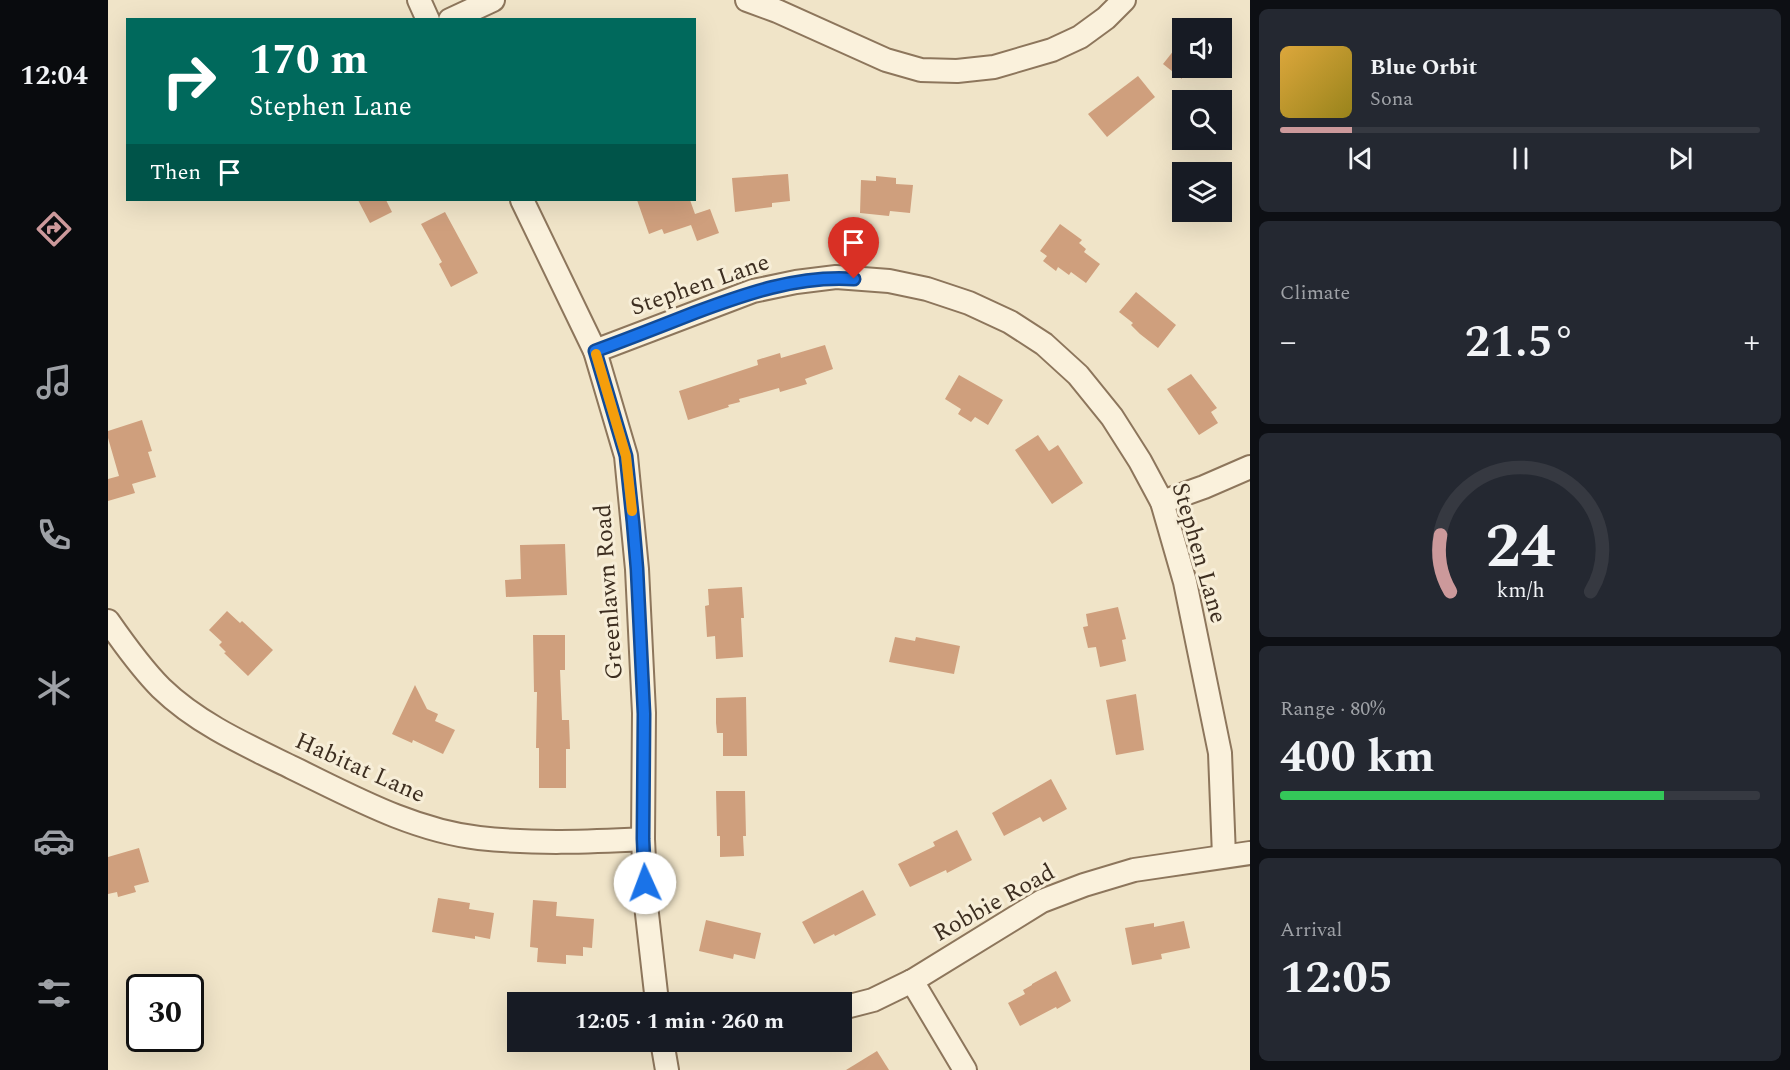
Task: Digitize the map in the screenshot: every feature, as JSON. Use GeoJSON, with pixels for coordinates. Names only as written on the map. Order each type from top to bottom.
{"type":"FeatureCollection","features":[{"type":"Feature","properties":{"kind":"street"},"geometry":{"type":"LineString","coordinates":[[419,0],[427,18]]}},
{"type":"Feature","properties":{"kind":"street"},"geometry":{"type":"LineString","coordinates":[[454,18],[493,0]]}},
{"type":"Feature","properties":{"kind":"street"},"geometry":{"type":"LineString","coordinates":[[747,0],[777,10],[886,60],[921,70],[957,71],[994,67],[1052,50],[1080,37],[1106,18],[1124,0]]}},
{"type":"Feature","properties":{"kind":"street","name":"Greenlawn Road"},"geometry":{"type":"LineString","coordinates":[[522,201],[595,351],[626,456],[637,569],[644,702],[643,839],[646,905],[656,992]]}},
{"type":"Feature","properties":{"kind":"street","name":"Stephen Lane"},"geometry":{"type":"LineString","coordinates":[[595,351],[753,291],[795,282],[836,278],[889,281],[927,289],[969,303],[1010,322],[1044,344],[1078,375],[1112,417],[1140,460],[1162,502],[1185,582],[1220,753],[1224,856]]}},
{"type":"Feature","properties":{"kind":"street"},"geometry":{"type":"LineString","coordinates":[[1162,502],[1250,467]]}},
{"type":"Feature","properties":{"kind":"street","name":"Habitat Lane"},"geometry":{"type":"LineString","coordinates":[[108,621],[131,654],[162,689],[188,710],[229,737],[373,807],[427,828],[478,838],[564,843],[643,839]]}},
{"type":"Feature","properties":{"kind":"street","name":"Robbie Road"},"geometry":{"type":"LineString","coordinates":[[852,1005],[873,1000],[912,981],[1042,901],[1134,870],[1250,853]]}},
{"type":"Feature","properties":{"kind":"street"},"geometry":{"type":"LineString","coordinates":[[912,981],[965,1070]]}},
{"type":"Feature","properties":{"kind":"street"},"geometry":{"type":"LineString","coordinates":[[664,1052],[667,1070]]}},
{"type":"Feature","properties":{"kind":"building"},"geometry":{"type":"Polygon","coordinates":[[[1172,53],[1172,71],[1163,64],[1172,53]]]}},
{"type":"Feature","properties":{"kind":"building"},"geometry":{"type":"Polygon","coordinates":[[[1138,76],[1155,97],[1107,137],[1088,114],[1138,76]]]}},
{"type":"Feature","properties":{"kind":"building"},"geometry":{"type":"Polygon","coordinates":[[[788,174],[790,201],[772,203],[772,207],[735,212],[732,178],[788,174]]]}},
{"type":"Feature","properties":{"kind":"building"},"geometry":{"type":"Polygon","coordinates":[[[876,176],[896,178],[896,184],[913,185],[910,213],[890,211],[889,216],[860,213],[861,180],[876,181],[876,176]]]}},
{"type":"Feature","properties":{"kind":"building"},"geometry":{"type":"Polygon","coordinates":[[[359,201],[386,201],[392,212],[370,223],[359,201]]]}},
{"type":"Feature","properties":{"kind":"building"},"geometry":{"type":"Polygon","coordinates":[[[637,201],[690,201],[695,214],[710,209],[719,233],[697,241],[691,225],[664,234],[662,229],[649,234],[637,201]]]}},
{"type":"Feature","properties":{"kind":"building"},"geometry":{"type":"Polygon","coordinates":[[[445,212],[478,273],[451,287],[439,264],[442,262],[421,224],[445,212]]]}},
{"type":"Feature","properties":{"kind":"building"},"geometry":{"type":"Polygon","coordinates":[[[1060,224],[1082,240],[1079,243],[1086,249],[1084,252],[1100,264],[1086,283],[1071,272],[1069,275],[1058,267],[1056,271],[1043,261],[1047,256],[1040,251],[1060,224]]]}},
{"type":"Feature","properties":{"kind":"building"},"geometry":{"type":"Polygon","coordinates":[[[1136,292],[1176,325],[1158,348],[1140,334],[1131,325],[1133,323],[1119,312],[1136,292]]]}},
{"type":"Feature","properties":{"kind":"building"},"geometry":{"type":"Polygon","coordinates":[[[825,345],[833,369],[805,379],[807,384],[780,392],[779,388],[739,399],[740,402],[728,405],[729,407],[688,420],[679,391],[758,365],[757,360],[780,353],[781,358],[825,345]]]}},
{"type":"Feature","properties":{"kind":"building"},"geometry":{"type":"Polygon","coordinates":[[[1191,374],[1217,408],[1211,412],[1218,423],[1199,435],[1167,389],[1191,374]]]}},
{"type":"Feature","properties":{"kind":"building"},"geometry":{"type":"Polygon","coordinates":[[[959,375],[1003,400],[988,425],[975,417],[971,422],[958,414],[961,409],[945,399],[959,375]]]}},
{"type":"Feature","properties":{"kind":"building"},"geometry":{"type":"Polygon","coordinates":[[[142,420],[152,451],[148,452],[156,477],[132,484],[135,493],[108,501],[108,479],[119,476],[108,431],[142,420]]]}},
{"type":"Feature","properties":{"kind":"building"},"geometry":{"type":"Polygon","coordinates":[[[1038,435],[1049,451],[1058,445],[1083,483],[1052,504],[1015,450],[1038,435]]]}},
{"type":"Feature","properties":{"kind":"building"},"geometry":{"type":"Polygon","coordinates":[[[565,544],[567,595],[506,597],[505,580],[521,579],[520,545],[565,544]]]}},
{"type":"Feature","properties":{"kind":"building"},"geometry":{"type":"Polygon","coordinates":[[[742,587],[743,657],[716,659],[715,636],[707,637],[705,606],[709,605],[708,589],[742,587]]]}},
{"type":"Feature","properties":{"kind":"building"},"geometry":{"type":"Polygon","coordinates":[[[1118,607],[1126,639],[1122,640],[1126,661],[1100,667],[1096,647],[1088,648],[1083,627],[1088,626],[1086,614],[1118,607]]]}},
{"type":"Feature","properties":{"kind":"building"},"geometry":{"type":"Polygon","coordinates":[[[227,611],[240,623],[242,621],[273,650],[248,676],[224,653],[226,652],[219,645],[222,642],[209,630],[227,611]]]}},
{"type":"Feature","properties":{"kind":"building"},"geometry":{"type":"Polygon","coordinates":[[[533,635],[565,635],[565,670],[560,670],[562,720],[569,720],[570,749],[566,749],[566,788],[539,788],[533,635]]]}},
{"type":"Feature","properties":{"kind":"building"},"geometry":{"type":"Polygon","coordinates":[[[895,637],[915,641],[916,637],[960,646],[954,674],[889,662],[895,637]]]}},
{"type":"Feature","properties":{"kind":"building"},"geometry":{"type":"Polygon","coordinates":[[[415,685],[427,709],[438,714],[435,721],[455,730],[443,754],[413,740],[412,743],[392,734],[415,685]]]}},
{"type":"Feature","properties":{"kind":"building"},"geometry":{"type":"Polygon","coordinates":[[[1136,694],[1144,750],[1116,755],[1106,700],[1136,694]]]}},
{"type":"Feature","properties":{"kind":"building"},"geometry":{"type":"Polygon","coordinates":[[[746,697],[747,756],[723,756],[723,733],[717,733],[716,698],[746,697]]]}},
{"type":"Feature","properties":{"kind":"building"},"geometry":{"type":"Polygon","coordinates":[[[1051,779],[1067,809],[1043,822],[1040,817],[1004,836],[992,813],[1051,779]]]}},
{"type":"Feature","properties":{"kind":"building"},"geometry":{"type":"Polygon","coordinates":[[[716,791],[745,791],[744,856],[720,857],[716,791]]]}},
{"type":"Feature","properties":{"kind":"building"},"geometry":{"type":"Polygon","coordinates":[[[957,830],[972,860],[947,873],[946,870],[910,887],[898,864],[935,846],[933,842],[957,830]]]}},
{"type":"Feature","properties":{"kind":"building"},"geometry":{"type":"Polygon","coordinates":[[[139,848],[149,882],[134,886],[136,892],[118,897],[117,892],[108,894],[108,857],[139,848]]]}},
{"type":"Feature","properties":{"kind":"building"},"geometry":{"type":"Polygon","coordinates":[[[863,890],[876,915],[814,944],[802,922],[863,890]]]}},
{"type":"Feature","properties":{"kind":"building"},"geometry":{"type":"Polygon","coordinates":[[[438,898],[470,903],[469,909],[494,913],[490,939],[432,932],[438,898]]]}},
{"type":"Feature","properties":{"kind":"building"},"geometry":{"type":"Polygon","coordinates":[[[533,900],[557,902],[556,916],[594,919],[592,948],[583,947],[583,956],[566,955],[566,964],[537,962],[538,948],[530,947],[533,900]]]}},
{"type":"Feature","properties":{"kind":"building"},"geometry":{"type":"Polygon","coordinates":[[[706,920],[761,933],[755,959],[734,954],[733,959],[699,951],[706,920]]]}},
{"type":"Feature","properties":{"kind":"building"},"geometry":{"type":"Polygon","coordinates":[[[1184,921],[1190,948],[1161,954],[1162,959],[1132,965],[1125,928],[1154,923],[1154,927],[1184,921]]]}},
{"type":"Feature","properties":{"kind":"building"},"geometry":{"type":"Polygon","coordinates":[[[1056,971],[1071,1001],[1020,1026],[1008,1003],[1025,994],[1023,990],[1032,984],[1056,971]]]}},
{"type":"Feature","properties":{"kind":"building"},"geometry":{"type":"Polygon","coordinates":[[[877,1051],[889,1070],[846,1070],[877,1051]]]}},
{"type":"Feature","properties":{"kind":"slow traffic"},"geometry":{"type":"LineString","coordinates":[[596,354],[626,456],[632,511]]}},
{"type":"Feature","properties":{"kind":"route"},"geometry":{"type":"LineString","coordinates":[[645,883],[644,714],[633,522],[626,456],[595,351],[753,291],[795,282],[836,278],[854,279]]}}]}
